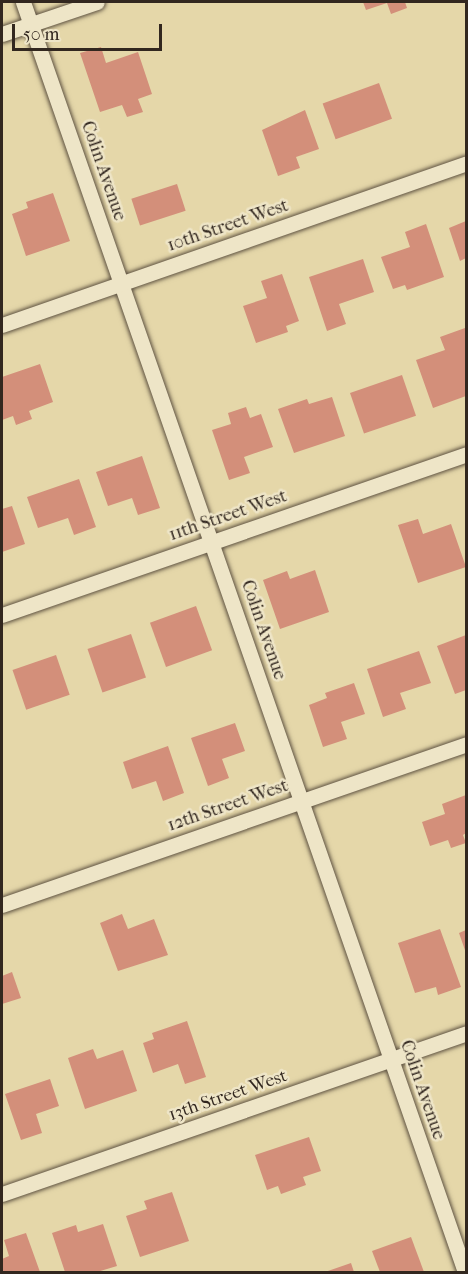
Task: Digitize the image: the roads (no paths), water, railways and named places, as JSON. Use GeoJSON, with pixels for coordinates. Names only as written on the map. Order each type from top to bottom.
{"type":"FeatureCollection","features":[{"type":"Feature","properties":{"kind":"street","name":"Colin Avenue"},"geometry":{"type":"LineString","coordinates":[[22,2],[465,1272]]}},
{"type":"Feature","properties":{"kind":"street"},"geometry":{"type":"LineString","coordinates":[[2,34],[97,2]]}},
{"type":"Feature","properties":{"kind":"street","name":"10th Street West"},"geometry":{"type":"LineString","coordinates":[[2,325],[466,163]]}},
{"type":"Feature","properties":{"kind":"street","name":"11th Street West"},"geometry":{"type":"LineString","coordinates":[[2,615],[466,454]]}},
{"type":"Feature","properties":{"kind":"street","name":"12th Street West"},"geometry":{"type":"LineString","coordinates":[[2,905],[466,744]]}},
{"type":"Feature","properties":{"kind":"street","name":"13th Street West"},"geometry":{"type":"LineString","coordinates":[[2,1194],[466,1033]]}}]}
